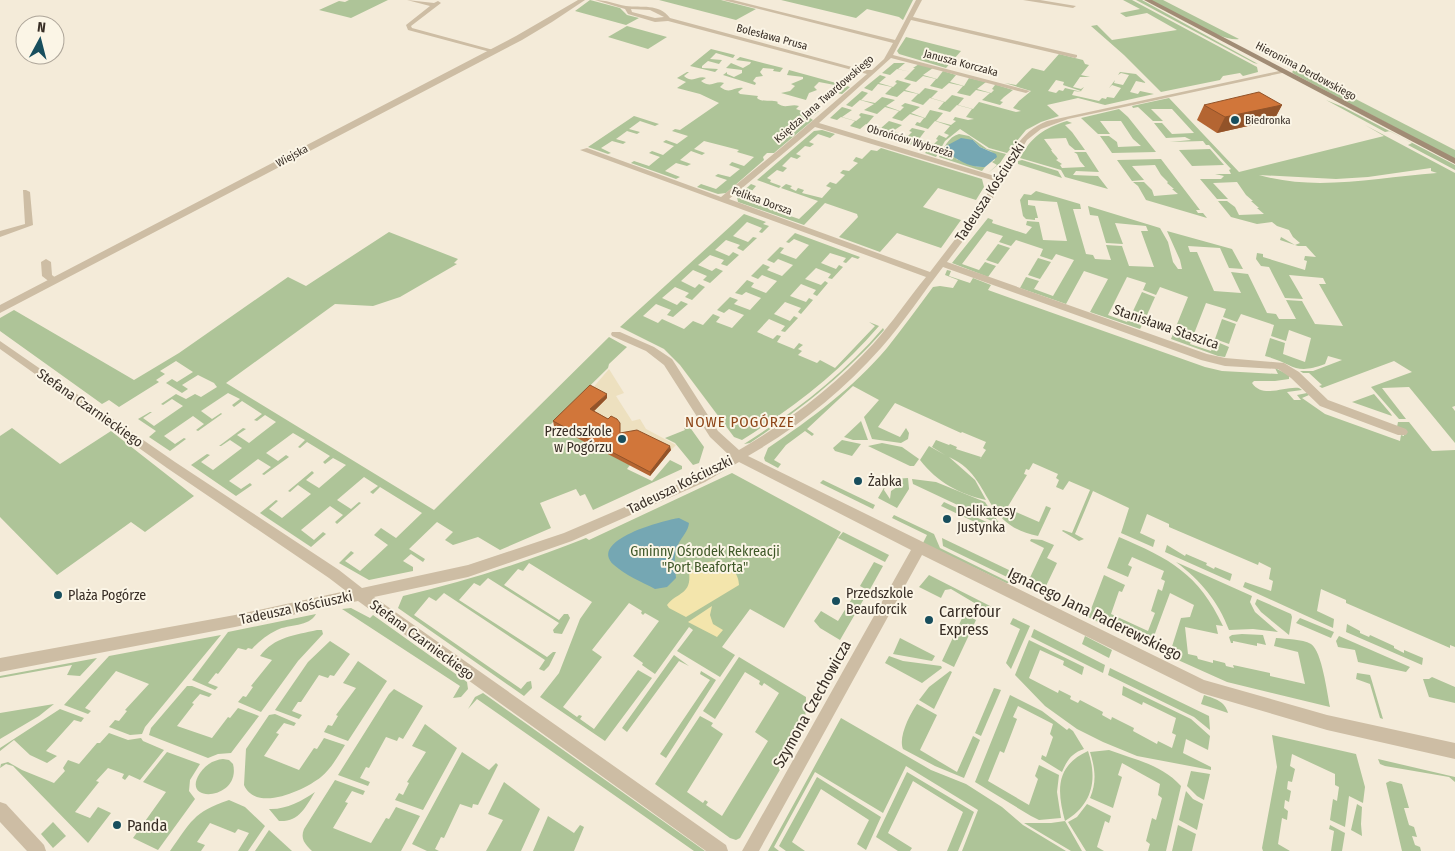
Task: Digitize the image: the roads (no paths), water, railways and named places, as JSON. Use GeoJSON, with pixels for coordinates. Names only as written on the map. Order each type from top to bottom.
{"type":"FeatureCollection","features":[{"type":"Feature","properties":{"kind":"main road","name":"Hieronima Derdowskiego"},"geometry":{"type":"LineString","coordinates":[[1147,0],[1455,161]]}},
{"type":"Feature","properties":{"kind":"street"},"geometry":{"type":"LineString","coordinates":[[410,0],[436,4],[408,26],[410,29],[494,51]]}},
{"type":"Feature","properties":{"kind":"street","name":"Wiejska"},"geometry":{"type":"LineString","coordinates":[[0,309],[421,92],[550,21],[582,0]]}},
{"type":"Feature","properties":{"kind":"street","name":"Bolesława Prusa"},"geometry":{"type":"LineString","coordinates":[[598,0],[627,8],[628,12],[632,14],[655,20],[668,19],[863,72],[872,72]]}},
{"type":"Feature","properties":{"kind":"street"},"geometry":{"type":"LineString","coordinates":[[726,0],[897,42]]}},
{"type":"Feature","properties":{"kind":"street","name":"Księdza Jana Twardowskiego"},"geometry":{"type":"LineString","coordinates":[[724,199],[814,124],[890,56],[919,0]]}},
{"type":"Feature","properties":{"kind":"street"},"geometry":{"type":"LineString","coordinates":[[1026,0],[1073,6]]}},
{"type":"Feature","properties":{"kind":"street"},"geometry":{"type":"LineString","coordinates":[[911,18],[1075,56]]}},
{"type":"Feature","properties":{"kind":"street","name":"Janusza Korczaka"},"geometry":{"type":"LineString","coordinates":[[890,56],[1026,91]]}},
{"type":"Feature","properties":{"kind":"street","name":"Tadeusza Kościuszki"},"geometry":{"type":"LineString","coordinates":[[0,665],[236,621],[468,571],[563,539],[701,478],[739,457],[793,422],[837,386],[878,345],[980,213],[1024,139],[1036,128],[1048,122],[1282,71]]}},
{"type":"Feature","properties":{"kind":"street","name":"Obrońców Wybrzeża"},"geometry":{"type":"LineString","coordinates":[[814,124],[1000,180]]}},
{"type":"Feature","properties":{"kind":"street","name":"Feliksa Dorsza"},"geometry":{"type":"LineString","coordinates":[[584,150],[724,199],[932,276]]}},
{"type":"Feature","properties":{"kind":"street"},"geometry":{"type":"LineString","coordinates":[[0,234],[29,226],[26,192]]}},
{"type":"Feature","properties":{"kind":"street"},"geometry":{"type":"LineString","coordinates":[[46,262],[48,276],[54,281]]}},
{"type":"Feature","properties":{"kind":"street","name":"Stanisława Staszica"},"geometry":{"type":"LineString","coordinates":[[942,263],[1205,357],[1225,362],[1280,366],[1295,375],[1324,403],[1402,432]]}},
{"type":"Feature","properties":{"kind":"street","name":"Ignacego Jana Paderewskiego"},"geometry":{"type":"LineString","coordinates":[[616,334],[650,349],[668,362],[714,434],[739,457],[920,548],[1201,686],[1263,706],[1340,727],[1455,751]]}},
{"type":"Feature","properties":{"kind":"street","name":"Stefana Czarnieckiego"},"geometry":{"type":"LineString","coordinates":[[0,344],[163,460],[334,574],[381,611],[720,851]]}},
{"type":"Feature","properties":{"kind":"street","name":"Szymona Czechowicza"},"geometry":{"type":"LineString","coordinates":[[750,851],[920,548]]}},
{"type":"Feature","properties":{"kind":"street"},"geometry":{"type":"LineString","coordinates":[[0,810],[38,851]]}},
{"type":"Feature","properties":{"kind":"water"},"geometry":{"type":"Polygon","coordinates":[[[961,138],[973,140],[980,147],[996,154],[997,157],[985,167],[969,165],[959,160],[946,150],[946,146],[961,138]]]}},
{"type":"Feature","properties":{"kind":"water"},"geometry":{"type":"Polygon","coordinates":[[[679,518],[689,523],[675,553],[676,578],[667,587],[655,589],[628,575],[618,569],[608,556],[611,547],[631,533],[645,527],[679,518]]]}},
{"type":"Feature","properties":{"kind":"place","name":"Biedronka"},"geometry":{"type":"Point","coordinates":[1235,120]}},
{"type":"Feature","properties":{"kind":"place","name":"Przedszkole w Pogórzu"},"geometry":{"type":"Point","coordinates":[622,439]}},
{"type":"Feature","properties":{"kind":"place","name":"Żabka"},"geometry":{"type":"Point","coordinates":[858,481]}},
{"type":"Feature","properties":{"kind":"place","name":"Delikatesy Justynka"},"geometry":{"type":"Point","coordinates":[947,519]}},
{"type":"Feature","properties":{"kind":"place","name":"Plaża Pogórze"},"geometry":{"type":"Point","coordinates":[58,595]}},
{"type":"Feature","properties":{"kind":"place","name":"Przedszkole Beauforcik"},"geometry":{"type":"Point","coordinates":[836,601]}},
{"type":"Feature","properties":{"kind":"place","name":"Carrefour Express"},"geometry":{"type":"Point","coordinates":[929,620]}},
{"type":"Feature","properties":{"kind":"place","name":"Panda"},"geometry":{"type":"Point","coordinates":[117,825]}},
{"type":"Feature","properties":{"kind":"district","name":"NOWE POGÓRZE"},"geometry":{"type":"Point","coordinates":[740,422]}},
{"type":"Feature","properties":{"kind":"park label","name":"Gminny Ośrodek Rekreacji \"Port Beaforta\""},"geometry":{"type":"Point","coordinates":[705,560]}}]}
